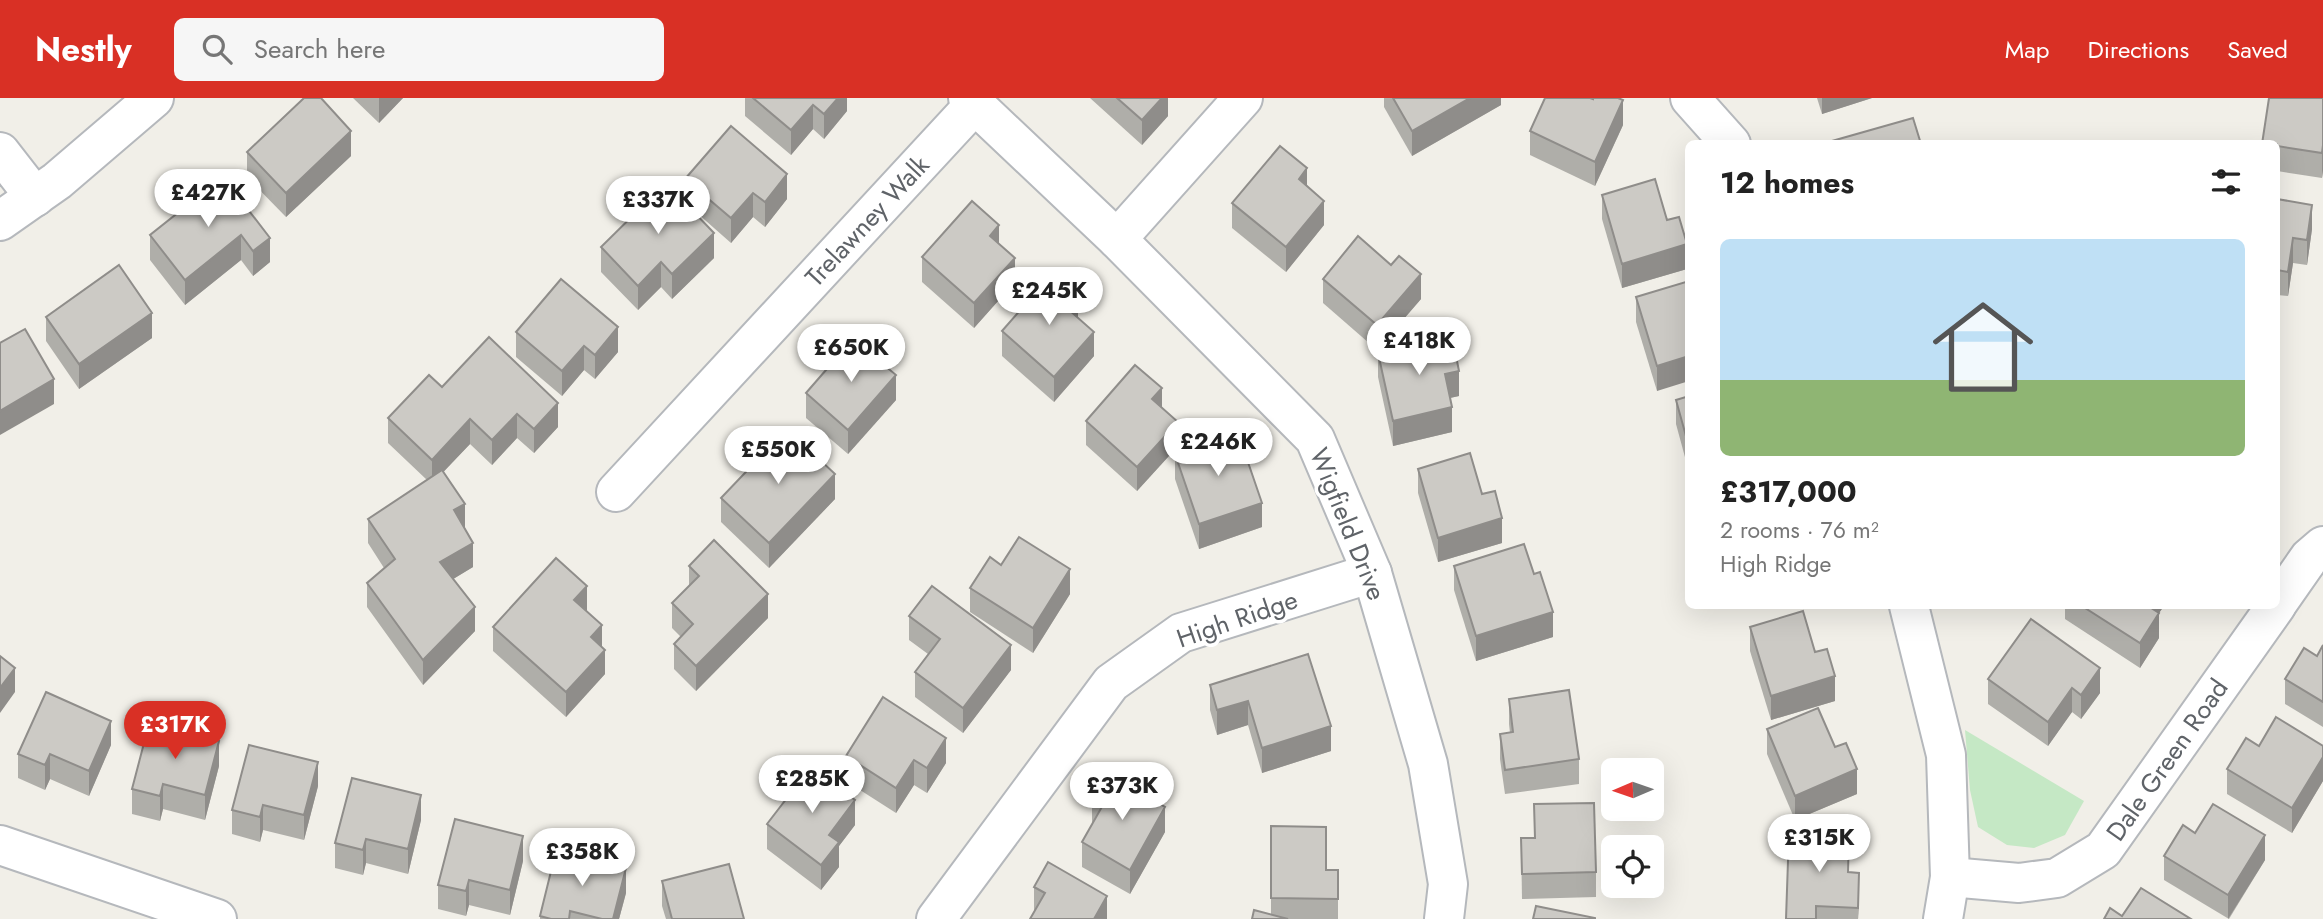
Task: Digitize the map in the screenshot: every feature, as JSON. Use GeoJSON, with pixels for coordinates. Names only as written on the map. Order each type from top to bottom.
{"type":"FeatureCollection","features":[{"type":"Feature","properties":{"kind":"street"},"geometry":{"type":"LineString","coordinates":[[0,220],[57,181],[154,98]]}},
{"type":"Feature","properties":{"kind":"street"},"geometry":{"type":"LineString","coordinates":[[1117,239],[1243,98]]}},
{"type":"Feature","properties":{"kind":"street"},"geometry":{"type":"LineString","coordinates":[[1690,98],[1727,140]]}},
{"type":"Feature","properties":{"kind":"street","name":"Wigfield Drive"},"geometry":{"type":"LineString","coordinates":[[971,101],[1117,239],[1315,439],[1372,573],[1428,764],[1448,884],[1444,919]]}},
{"type":"Feature","properties":{"kind":"street","name":"Trelawney Walk"},"geometry":{"type":"LineString","coordinates":[[616,492],[971,101]]}},
{"type":"Feature","properties":{"kind":"street"},"geometry":{"type":"LineString","coordinates":[[0,152],[35,197]]}},
{"type":"Feature","properties":{"kind":"street","name":"Dale Green Road"},"geometry":{"type":"LineString","coordinates":[[2280,599],[2309,558],[2323,546]]}},
{"type":"Feature","properties":{"kind":"street","name":"High Ridge"},"geometry":{"type":"LineString","coordinates":[[936,919],[1111,683],[1181,633],[1372,573]]}},
{"type":"Feature","properties":{"kind":"street"},"geometry":{"type":"LineString","coordinates":[[1910,609],[1946,755],[1950,877],[1943,919]]}},
{"type":"Feature","properties":{"kind":"street","name":"Dale Green Road"},"geometry":{"type":"LineString","coordinates":[[1950,877],[2019,883],[2057,878],[2104,850],[2273,609]]}},
{"type":"Feature","properties":{"kind":"street"},"geometry":{"type":"LineString","coordinates":[[0,845],[201,916]]}},
{"type":"Feature","properties":{"kind":"green space"},"geometry":{"type":"Polygon","coordinates":[[[1965,730],[2084,801],[2065,835],[2034,848],[2007,845],[1978,827],[1970,790],[1965,730]]]}},
{"type":"Feature","properties":{"kind":"building"},"geometry":{"type":"Polygon","coordinates":[[[304,98],[321,98],[351,131],[286,193],[247,152],[304,98]]]}},
{"type":"Feature","properties":{"kind":"building"},"geometry":{"type":"Polygon","coordinates":[[[753,98],[838,98],[824,114],[813,105],[791,130],[753,98]]]}},
{"type":"Feature","properties":{"kind":"building"},"geometry":{"type":"Polygon","coordinates":[[[1117,98],[1162,98],[1142,120],[1117,98]]]}},
{"type":"Feature","properties":{"kind":"building"},"geometry":{"type":"Polygon","coordinates":[[[1393,98],[1470,98],[1412,131],[1393,98]]]}},
{"type":"Feature","properties":{"kind":"building"},"geometry":{"type":"Polygon","coordinates":[[[1545,98],[1623,100],[1595,162],[1530,131],[1545,98]]]}},
{"type":"Feature","properties":{"kind":"building"},"geometry":{"type":"Polygon","coordinates":[[[2269,98],[2323,98],[2322,153],[2280,146],[2280,140],[2263,140],[2269,98]]]}},
{"type":"Feature","properties":{"kind":"building"},"geometry":{"type":"Polygon","coordinates":[[[1913,118],[1920,140],[1836,140],[1913,118]]]}},
{"type":"Feature","properties":{"kind":"building"},"geometry":{"type":"Polygon","coordinates":[[[731,126],[787,174],[765,202],[753,193],[731,218],[685,179],[731,126]]]}},
{"type":"Feature","properties":{"kind":"building"},"geometry":{"type":"Polygon","coordinates":[[[1280,146],[1307,168],[1299,179],[1324,201],[1286,247],[1232,203],[1280,146]]]}},
{"type":"Feature","properties":{"kind":"building"},"geometry":{"type":"Polygon","coordinates":[[[223,177],[270,238],[253,251],[241,235],[185,280],[150,235],[223,177]]]}},
{"type":"Feature","properties":{"kind":"building"},"geometry":{"type":"Polygon","coordinates":[[[1655,179],[1667,220],[1679,217],[1685,245],[1622,264],[1602,195],[1655,179]]]}},
{"type":"Feature","properties":{"kind":"building"},"geometry":{"type":"Polygon","coordinates":[[[666,183],[714,233],[672,274],[661,262],[638,286],[601,247],[666,183]]]}},
{"type":"Feature","properties":{"kind":"building"},"geometry":{"type":"Polygon","coordinates":[[[2280,200],[2312,205],[2307,240],[2293,238],[2288,272],[2280,271],[2280,200]]]}},
{"type":"Feature","properties":{"kind":"building"},"geometry":{"type":"Polygon","coordinates":[[[972,201],[999,225],[990,236],[1015,258],[974,303],[922,257],[972,201]]]}},
{"type":"Feature","properties":{"kind":"building"},"geometry":{"type":"Polygon","coordinates":[[[1358,236],[1391,265],[1399,256],[1421,274],[1377,325],[1323,279],[1358,236]]]}},
{"type":"Feature","properties":{"kind":"building"},"geometry":{"type":"Polygon","coordinates":[[[119,265],[152,313],[79,364],[46,317],[119,265]]]}},
{"type":"Feature","properties":{"kind":"building"},"geometry":{"type":"Polygon","coordinates":[[[1051,275],[1078,299],[1069,310],[1094,332],[1054,377],[1002,331],[1051,275]]]}},
{"type":"Feature","properties":{"kind":"building"},"geometry":{"type":"Polygon","coordinates":[[[561,279],[618,327],[595,355],[584,346],[562,371],[516,332],[561,279]]]}},
{"type":"Feature","properties":{"kind":"building"},"geometry":{"type":"Polygon","coordinates":[[[1685,282],[1685,357],[1657,366],[1636,297],[1685,282]]]}},
{"type":"Feature","properties":{"kind":"building"},"geometry":{"type":"Polygon","coordinates":[[[25,329],[54,379],[0,411],[0,343],[25,329]]]}},
{"type":"Feature","properties":{"kind":"building"},"geometry":{"type":"Polygon","coordinates":[[[1452,336],[1459,371],[1445,374],[1452,407],[1393,421],[1378,353],[1452,336]]]}},
{"type":"Feature","properties":{"kind":"building"},"geometry":{"type":"Polygon","coordinates":[[[489,337],[558,403],[534,429],[517,414],[492,440],[470,419],[432,460],[388,418],[429,375],[442,387],[489,337]]]}},
{"type":"Feature","properties":{"kind":"building"},"geometry":{"type":"Polygon","coordinates":[[[853,339],[896,375],[848,430],[806,393],[853,339]]]}},
{"type":"Feature","properties":{"kind":"building"},"geometry":{"type":"Polygon","coordinates":[[[1135,365],[1162,388],[1152,399],[1178,422],[1137,467],[1086,421],[1135,365]]]}},
{"type":"Feature","properties":{"kind":"building"},"geometry":{"type":"Polygon","coordinates":[[[1685,397],[1685,433],[1676,400],[1685,397]]]}},
{"type":"Feature","properties":{"kind":"building"},"geometry":{"type":"Polygon","coordinates":[[[787,429],[835,474],[769,543],[721,498],[787,429]]]}},
{"type":"Feature","properties":{"kind":"building"},"geometry":{"type":"Polygon","coordinates":[[[1238,433],[1262,503],[1199,524],[1175,454],[1238,433]]]}},
{"type":"Feature","properties":{"kind":"building"},"geometry":{"type":"Polygon","coordinates":[[[1470,453],[1482,494],[1495,491],[1502,518],[1438,538],[1418,469],[1470,453]]]}},
{"type":"Feature","properties":{"kind":"building"},"geometry":{"type":"Polygon","coordinates":[[[442,470],[465,504],[454,510],[473,543],[440,562],[475,607],[423,660],[367,583],[395,559],[368,519],[442,470]]]}},
{"type":"Feature","properties":{"kind":"building"},"geometry":{"type":"Polygon","coordinates":[[[1019,537],[1070,569],[1033,628],[970,588],[990,557],[1001,565],[1019,537]]]}},
{"type":"Feature","properties":{"kind":"building"},"geometry":{"type":"Polygon","coordinates":[[[714,540],[768,594],[696,666],[674,644],[693,624],[672,603],[699,576],[689,566],[714,540]]]}},
{"type":"Feature","properties":{"kind":"building"},"geometry":{"type":"Polygon","coordinates":[[[1524,544],[1534,574],[1540,572],[1553,612],[1476,636],[1454,566],[1524,544]]]}},
{"type":"Feature","properties":{"kind":"building"},"geometry":{"type":"Polygon","coordinates":[[[556,558],[587,586],[574,600],[602,625],[591,637],[605,650],[566,692],[493,627],[556,558]]]}},
{"type":"Feature","properties":{"kind":"building"},"geometry":{"type":"Polygon","coordinates":[[[932,586],[1011,645],[963,708],[915,672],[940,639],[909,616],[932,586]]]}},
{"type":"Feature","properties":{"kind":"building"},"geometry":{"type":"Polygon","coordinates":[[[2087,609],[2153,609],[2159,613],[2140,643],[2087,609]]]}},
{"type":"Feature","properties":{"kind":"building"},"geometry":{"type":"Polygon","coordinates":[[[1803,611],[1815,652],[1827,649],[1835,676],[1771,696],[1750,627],[1803,611]]]}},
{"type":"Feature","properties":{"kind":"building"},"geometry":{"type":"Polygon","coordinates":[[[2031,619],[2100,668],[2081,695],[2072,688],[2048,722],[1988,679],[2031,619]]]}},
{"type":"Feature","properties":{"kind":"building"},"geometry":{"type":"Polygon","coordinates":[[[2323,645],[2323,702],[2285,679],[2304,648],[2317,656],[2323,645]]]}},
{"type":"Feature","properties":{"kind":"building"},"geometry":{"type":"Polygon","coordinates":[[[1308,654],[1331,726],[1262,748],[1248,701],[1217,710],[1210,685],[1308,654]]]}},
{"type":"Feature","properties":{"kind":"building"},"geometry":{"type":"Polygon","coordinates":[[[0,656],[15,668],[0,688],[0,656]]]}},
{"type":"Feature","properties":{"kind":"building"},"geometry":{"type":"Polygon","coordinates":[[[1569,690],[1579,759],[1505,770],[1500,734],[1513,732],[1509,699],[1569,690]]]}},
{"type":"Feature","properties":{"kind":"building"},"geometry":{"type":"Polygon","coordinates":[[[46,692],[111,721],[89,771],[50,754],[45,765],[18,754],[46,692]]]}},
{"type":"Feature","properties":{"kind":"building"},"geometry":{"type":"Polygon","coordinates":[[[883,697],[946,738],[927,768],[914,760],[896,788],[846,756],[883,697]]]}},
{"type":"Feature","properties":{"kind":"building"},"geometry":{"type":"Polygon","coordinates":[[[1818,708],[1835,747],[1846,743],[1857,769],[1795,796],[1767,729],[1818,708]]]}},
{"type":"Feature","properties":{"kind":"building"},"geometry":{"type":"Polygon","coordinates":[[[2276,717],[2323,746],[2323,757],[2292,808],[2227,769],[2246,738],[2259,746],[2276,717]]]}},
{"type":"Feature","properties":{"kind":"building"},"geometry":{"type":"Polygon","coordinates":[[[149,724],[219,741],[205,795],[163,784],[160,796],[132,789],[149,724]]]}},
{"type":"Feature","properties":{"kind":"building"},"geometry":{"type":"Polygon","coordinates":[[[249,745],[318,762],[304,815],[263,805],[260,817],[232,810],[249,745]]]}},
{"type":"Feature","properties":{"kind":"building"},"geometry":{"type":"Polygon","coordinates":[[[811,767],[855,800],[829,835],[839,842],[821,865],[767,824],[811,767]]]}},
{"type":"Feature","properties":{"kind":"building"},"geometry":{"type":"Polygon","coordinates":[[[1106,774],[1165,807],[1130,870],[1082,842],[1103,805],[1092,799],[1106,774]]]}},
{"type":"Feature","properties":{"kind":"building"},"geometry":{"type":"Polygon","coordinates":[[[352,778],[421,795],[408,849],[366,839],[363,850],[335,843],[352,778]]]}},
{"type":"Feature","properties":{"kind":"building"},"geometry":{"type":"Polygon","coordinates":[[[1594,803],[1596,872],[1522,874],[1521,838],[1535,838],[1534,804],[1594,803]]]}},
{"type":"Feature","properties":{"kind":"building"},"geometry":{"type":"Polygon","coordinates":[[[2213,804],[2265,835],[2228,895],[2164,856],[2183,825],[2195,833],[2213,804]]]}},
{"type":"Feature","properties":{"kind":"building"},"geometry":{"type":"Polygon","coordinates":[[[455,819],[523,836],[510,890],[469,880],[466,891],[438,885],[455,819]]]}},
{"type":"Feature","properties":{"kind":"building"},"geometry":{"type":"Polygon","coordinates":[[[1271,826],[1326,827],[1326,870],[1338,870],[1338,899],[1271,898],[1271,826]]]}},
{"type":"Feature","properties":{"kind":"building"},"geometry":{"type":"Polygon","coordinates":[[[1789,832],[1849,834],[1848,872],[1859,873],[1858,908],[1816,906],[1816,919],[1786,919],[1789,832]]]}},
{"type":"Feature","properties":{"kind":"building"},"geometry":{"type":"Polygon","coordinates":[[[556,851],[626,868],[613,919],[570,911],[569,919],[540,916],[556,851]]]}},
{"type":"Feature","properties":{"kind":"building"},"geometry":{"type":"Polygon","coordinates":[[[1048,862],[1107,896],[1094,919],[1030,919],[1045,893],[1034,887],[1048,862]]]}},
{"type":"Feature","properties":{"kind":"building"},"geometry":{"type":"Polygon","coordinates":[[[729,864],[744,919],[672,919],[662,881],[729,864]]]}},
{"type":"Feature","properties":{"kind":"building"},"geometry":{"type":"Polygon","coordinates":[[[2141,888],[2191,919],[2104,919],[2110,908],[2122,916],[2141,888]]]}},
{"type":"Feature","properties":{"kind":"building"},"geometry":{"type":"Polygon","coordinates":[[[1536,906],[1595,918],[1595,919],[1533,919],[1536,906]]]}},
{"type":"Feature","properties":{"kind":"building"},"geometry":{"type":"Polygon","coordinates":[[[1254,910],[1288,919],[1252,919],[1254,910]]]}}]}
